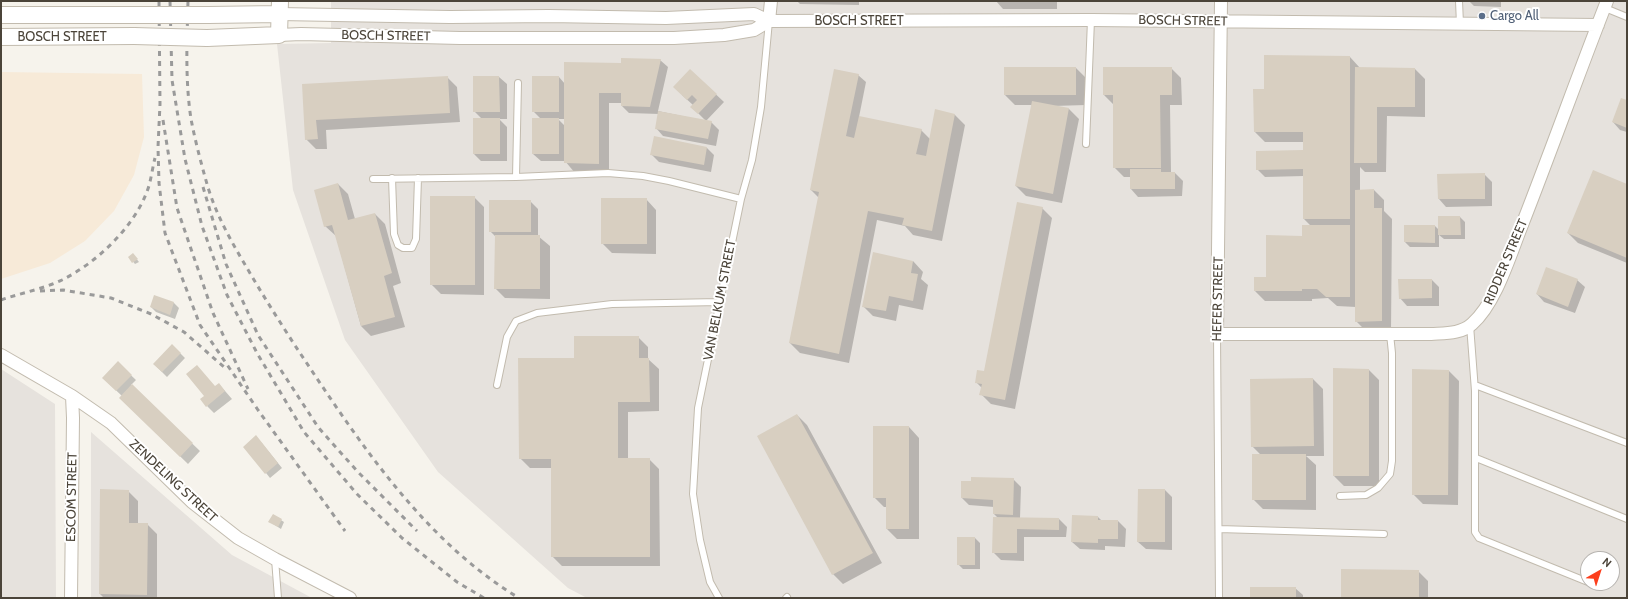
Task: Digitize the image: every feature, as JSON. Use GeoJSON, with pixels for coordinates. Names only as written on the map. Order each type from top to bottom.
{"type":"FeatureCollection","features":[{"type":"Feature","properties":{"kind":"street","name":"VAN BELKUM STREET"},"geometry":{"type":"LineString","coordinates":[[769,21],[770,1]]}},
{"type":"Feature","properties":{"kind":"street","name":"HEFER STREET"},"geometry":{"type":"LineString","coordinates":[[1217,334],[1222,1]]}},
{"type":"Feature","properties":{"kind":"street","name":"RIDDER STREET"},"geometry":{"type":"LineString","coordinates":[[1217,334],[1431,334],[1451,333],[1460,331],[1470,326],[1486,308],[1494,294],[1542,174],[1606,4]]}},
{"type":"Feature","properties":{"kind":"street","name":"BOSCH STREET"},"geometry":{"type":"LineString","coordinates":[[1,15],[208,15],[244,8],[273,8],[450,17],[549,16],[666,18],[754,14],[769,21],[1092,20],[1598,25]]}},
{"type":"Feature","properties":{"kind":"street"},"geometry":{"type":"LineString","coordinates":[[272,35],[273,8]]}},
{"type":"Feature","properties":{"kind":"street","name":"BOSCH STREET"},"geometry":{"type":"LineString","coordinates":[[1,37],[134,36],[207,38],[301,34],[460,38],[674,38],[724,35],[754,30],[769,21]]}},
{"type":"Feature","properties":{"kind":"street","name":"ZENDELING STREET"},"geometry":{"type":"LineString","coordinates":[[1,355],[72,396],[111,423],[192,502],[238,538],[350,598]]}},
{"type":"Feature","properties":{"kind":"street","name":"ESCOM STREET"},"geometry":{"type":"LineString","coordinates":[[71,598],[74,418],[72,396]]}},
{"type":"Feature","properties":{"kind":"lane"},"geometry":{"type":"LineString","coordinates":[[1459,1],[1460,24]]}},
{"type":"Feature","properties":{"kind":"lane"},"geometry":{"type":"LineString","coordinates":[[1606,4],[1627,17]]}},
{"type":"Feature","properties":{"kind":"lane"},"geometry":{"type":"LineString","coordinates":[[1086,144],[1092,20]]}},
{"type":"Feature","properties":{"kind":"lane","name":"VAN BELKUM STREET"},"geometry":{"type":"LineString","coordinates":[[719,598],[710,582],[700,540],[693,494],[698,408],[741,199],[752,160],[761,107],[769,21]]}},
{"type":"Feature","properties":{"kind":"lane"},"geometry":{"type":"LineString","coordinates":[[516,176],[518,83]]}},
{"type":"Feature","properties":{"kind":"lane"},"geometry":{"type":"LineString","coordinates":[[373,179],[608,173],[669,180],[741,199]]}},
{"type":"Feature","properties":{"kind":"lane"},"geometry":{"type":"LineString","coordinates":[[392,178],[394,234],[398,245],[407,249],[412,248],[416,239],[418,178]]}},
{"type":"Feature","properties":{"kind":"lane"},"geometry":{"type":"LineString","coordinates":[[497,385],[507,337],[516,321],[537,313],[612,304],[720,302]]}},
{"type":"Feature","properties":{"kind":"lane"},"geometry":{"type":"LineString","coordinates":[[1470,326],[1475,385],[1475,526],[1477,536],[1580,579]]}},
{"type":"Feature","properties":{"kind":"lane","name":"HEFER STREET"},"geometry":{"type":"LineString","coordinates":[[1217,334],[1219,598]]}},
{"type":"Feature","properties":{"kind":"lane"},"geometry":{"type":"LineString","coordinates":[[1340,496],[1366,496],[1378,488],[1390,474],[1392,453],[1392,353],[1390,334]]}},
{"type":"Feature","properties":{"kind":"lane"},"geometry":{"type":"LineString","coordinates":[[1475,385],[1627,443]]}},
{"type":"Feature","properties":{"kind":"lane"},"geometry":{"type":"LineString","coordinates":[[1476,458],[1627,519]]}},
{"type":"Feature","properties":{"kind":"lane"},"geometry":{"type":"LineString","coordinates":[[1219,529],[1384,534]]}},
{"type":"Feature","properties":{"kind":"lane"},"geometry":{"type":"LineString","coordinates":[[275,559],[278,598]]}},
{"type":"Feature","properties":{"kind":"shaded area"},"geometry":{"type":"Polygon","coordinates":[[[331,1],[1627,1],[1627,598],[587,598],[568,588],[438,472],[345,340],[293,190],[277,44],[331,43],[331,1]]]}},
{"type":"Feature","properties":{"kind":"shaded area"},"geometry":{"type":"Polygon","coordinates":[[[1,72],[142,74],[144,137],[134,175],[114,211],[85,241],[50,263],[1,279],[1,72]]]}},
{"type":"Feature","properties":{"kind":"shaded area"},"geometry":{"type":"Polygon","coordinates":[[[1,369],[55,404],[56,598],[1,598],[1,369]]]}},
{"type":"Feature","properties":{"kind":"shaded area"},"geometry":{"type":"Polygon","coordinates":[[[91,432],[232,555],[312,598],[91,598],[91,432]]]}},
{"type":"Feature","properties":{"kind":"building"},"geometry":{"type":"Polygon","coordinates":[[[1264,55],[1350,56],[1350,219],[1303,219],[1303,169],[1256,170],[1256,151],[1303,150],[1303,132],[1254,132],[1253,89],[1264,89],[1264,55]]]}},
{"type":"Feature","properties":{"kind":"building"},"geometry":{"type":"Polygon","coordinates":[[[621,58],[661,59],[650,107],[621,106],[621,93],[599,93],[599,164],[564,163],[564,62],[621,63],[621,58]]]}},
{"type":"Feature","properties":{"kind":"building"},"geometry":{"type":"Polygon","coordinates":[[[1004,67],[1076,67],[1076,95],[1004,95],[1004,67]]]}},
{"type":"Feature","properties":{"kind":"building"},"geometry":{"type":"Polygon","coordinates":[[[1103,67],[1172,67],[1172,95],[1160,95],[1161,168],[1113,168],[1113,95],[1103,95],[1103,67]]]}},
{"type":"Feature","properties":{"kind":"building"},"geometry":{"type":"Polygon","coordinates":[[[1355,67],[1415,68],[1415,107],[1377,107],[1377,163],[1354,163],[1355,67]]]}},
{"type":"Feature","properties":{"kind":"building"},"geometry":{"type":"Polygon","coordinates":[[[690,69],[717,94],[698,114],[690,107],[697,100],[692,95],[687,100],[673,87],[690,69]]]}},
{"type":"Feature","properties":{"kind":"building"},"geometry":{"type":"Polygon","coordinates":[[[834,69],[859,74],[846,136],[854,138],[859,116],[922,129],[916,154],[926,156],[935,109],[955,114],[932,231],[902,225],[904,218],[868,211],[839,354],[789,343],[819,192],[810,190],[834,69]]]}},
{"type":"Feature","properties":{"kind":"building"},"geometry":{"type":"Polygon","coordinates":[[[448,76],[450,113],[316,120],[318,139],[305,140],[302,84],[448,76]]]}},
{"type":"Feature","properties":{"kind":"building"},"geometry":{"type":"Polygon","coordinates":[[[473,76],[499,76],[500,112],[473,112],[473,76]]]}},
{"type":"Feature","properties":{"kind":"building"},"geometry":{"type":"Polygon","coordinates":[[[532,76],[559,76],[559,112],[532,112],[532,76]]]}},
{"type":"Feature","properties":{"kind":"building"},"geometry":{"type":"Polygon","coordinates":[[[1621,98],[1627,100],[1627,128],[1612,122],[1621,98]]]}},
{"type":"Feature","properties":{"kind":"building"},"geometry":{"type":"Polygon","coordinates":[[[1032,101],[1069,108],[1053,194],[1015,186],[1032,101]]]}},
{"type":"Feature","properties":{"kind":"building"},"geometry":{"type":"Polygon","coordinates":[[[658,111],[712,121],[708,139],[655,129],[658,111]]]}},
{"type":"Feature","properties":{"kind":"building"},"geometry":{"type":"Polygon","coordinates":[[[473,118],[500,118],[500,154],[473,154],[473,118]]]}},
{"type":"Feature","properties":{"kind":"building"},"geometry":{"type":"Polygon","coordinates":[[[532,118],[559,118],[559,154],[532,154],[532,118]]]}},
{"type":"Feature","properties":{"kind":"building"},"geometry":{"type":"Polygon","coordinates":[[[654,136],[707,147],[704,165],[650,155],[654,136]]]}},
{"type":"Feature","properties":{"kind":"building"},"geometry":{"type":"Polygon","coordinates":[[[1130,169],[1161,169],[1161,172],[1175,172],[1175,189],[1130,189],[1130,169]]]}},
{"type":"Feature","properties":{"kind":"building"},"geometry":{"type":"Polygon","coordinates":[[[1593,170],[1627,184],[1627,258],[1567,233],[1593,170]]]}},
{"type":"Feature","properties":{"kind":"building"},"geometry":{"type":"Polygon","coordinates":[[[1485,173],[1485,199],[1438,199],[1437,174],[1485,173]]]}},
{"type":"Feature","properties":{"kind":"building"},"geometry":{"type":"Polygon","coordinates":[[[338,183],[348,220],[375,213],[392,273],[384,276],[395,317],[361,326],[332,225],[324,227],[314,190],[338,183]]]}},
{"type":"Feature","properties":{"kind":"building"},"geometry":{"type":"Polygon","coordinates":[[[1374,189],[1374,208],[1382,208],[1382,321],[1355,322],[1355,190],[1374,189]]]}},
{"type":"Feature","properties":{"kind":"building"},"geometry":{"type":"Polygon","coordinates":[[[430,196],[475,196],[475,285],[430,285],[430,196]]]}},
{"type":"Feature","properties":{"kind":"building"},"geometry":{"type":"Polygon","coordinates":[[[601,198],[647,198],[647,244],[601,244],[601,198]]]}},
{"type":"Feature","properties":{"kind":"building"},"geometry":{"type":"Polygon","coordinates":[[[489,200],[531,200],[531,232],[489,232],[489,200]]]}},
{"type":"Feature","properties":{"kind":"building"},"geometry":{"type":"Polygon","coordinates":[[[1017,202],[1043,207],[1005,400],[979,395],[982,384],[975,383],[977,370],[984,371],[1017,202]]]}},
{"type":"Feature","properties":{"kind":"building"},"geometry":{"type":"Polygon","coordinates":[[[1438,216],[1460,216],[1461,235],[1438,235],[1438,216]]]}},
{"type":"Feature","properties":{"kind":"building"},"geometry":{"type":"Polygon","coordinates":[[[1302,225],[1350,225],[1350,297],[1326,297],[1317,289],[1302,289],[1302,291],[1254,291],[1254,277],[1266,277],[1266,235],[1302,236],[1302,225]]]}},
{"type":"Feature","properties":{"kind":"building"},"geometry":{"type":"Polygon","coordinates":[[[1404,225],[1435,225],[1435,243],[1404,242],[1404,225]]]}},
{"type":"Feature","properties":{"kind":"building"},"geometry":{"type":"Polygon","coordinates":[[[495,235],[540,235],[540,289],[494,289],[495,235]]]}},
{"type":"Feature","properties":{"kind":"building"},"geometry":{"type":"Polygon","coordinates":[[[873,252],[913,261],[911,273],[918,274],[913,301],[889,296],[886,311],[862,307],[873,252]]]}},
{"type":"Feature","properties":{"kind":"building"},"geometry":{"type":"Polygon","coordinates":[[[133,253],[138,259],[132,263],[128,257],[133,253]]]}},
{"type":"Feature","properties":{"kind":"building"},"geometry":{"type":"Polygon","coordinates":[[[1546,267],[1578,279],[1568,307],[1536,294],[1546,267]]]}},
{"type":"Feature","properties":{"kind":"building"},"geometry":{"type":"Polygon","coordinates":[[[1398,279],[1432,279],[1432,298],[1399,299],[1398,279]]]}},
{"type":"Feature","properties":{"kind":"building"},"geometry":{"type":"Polygon","coordinates":[[[154,295],[174,302],[170,315],[150,307],[154,295]]]}},
{"type":"Feature","properties":{"kind":"building"},"geometry":{"type":"Polygon","coordinates":[[[574,336],[639,336],[639,358],[649,358],[650,402],[618,402],[618,458],[650,458],[650,557],[551,557],[551,459],[519,459],[518,358],[574,358],[574,336]]]}},
{"type":"Feature","properties":{"kind":"building"},"geometry":{"type":"Polygon","coordinates":[[[172,344],[181,353],[162,372],[153,364],[172,344]]]}},
{"type":"Feature","properties":{"kind":"building"},"geometry":{"type":"Polygon","coordinates":[[[118,361],[132,375],[116,391],[102,378],[118,361]]]}},
{"type":"Feature","properties":{"kind":"building"},"geometry":{"type":"Polygon","coordinates":[[[197,365],[215,386],[219,383],[225,391],[206,407],[200,399],[204,396],[186,374],[197,365]]]}},
{"type":"Feature","properties":{"kind":"building"},"geometry":{"type":"Polygon","coordinates":[[[1333,368],[1369,369],[1369,476],[1333,476],[1333,368]]]}},
{"type":"Feature","properties":{"kind":"building"},"geometry":{"type":"Polygon","coordinates":[[[1412,369],[1449,370],[1448,495],[1412,495],[1412,369]]]}},
{"type":"Feature","properties":{"kind":"building"},"geometry":{"type":"Polygon","coordinates":[[[1313,378],[1314,446],[1251,447],[1250,379],[1313,378]]]}},
{"type":"Feature","properties":{"kind":"building"},"geometry":{"type":"Polygon","coordinates":[[[132,384],[193,443],[180,457],[119,398],[132,384]]]}},
{"type":"Feature","properties":{"kind":"building"},"geometry":{"type":"Polygon","coordinates":[[[797,414],[873,553],[832,575],[757,436],[797,414]]]}},
{"type":"Feature","properties":{"kind":"building"},"geometry":{"type":"Polygon","coordinates":[[[873,426],[909,426],[909,529],[886,529],[886,498],[873,498],[873,426]]]}},
{"type":"Feature","properties":{"kind":"building"},"geometry":{"type":"Polygon","coordinates":[[[256,435],[278,463],[265,474],[243,447],[256,435]]]}},
{"type":"Feature","properties":{"kind":"building"},"geometry":{"type":"Polygon","coordinates":[[[1252,454],[1306,454],[1306,500],[1252,500],[1252,454]]]}},
{"type":"Feature","properties":{"kind":"building"},"geometry":{"type":"Polygon","coordinates":[[[971,477],[1014,478],[1013,515],[993,514],[993,500],[961,498],[961,481],[971,481],[971,477]]]}},
{"type":"Feature","properties":{"kind":"building"},"geometry":{"type":"Polygon","coordinates":[[[100,489],[129,490],[129,523],[148,523],[147,595],[99,594],[100,489]]]}},
{"type":"Feature","properties":{"kind":"building"},"geometry":{"type":"Polygon","coordinates":[[[1138,489],[1165,489],[1165,542],[1137,542],[1138,489]]]}},
{"type":"Feature","properties":{"kind":"building"},"geometry":{"type":"Polygon","coordinates":[[[273,514],[282,519],[278,527],[268,522],[273,514]]]}},
{"type":"Feature","properties":{"kind":"building"},"geometry":{"type":"Polygon","coordinates":[[[1072,515],[1098,516],[1098,520],[1118,520],[1118,539],[1098,539],[1098,543],[1071,542],[1072,515]]]}},
{"type":"Feature","properties":{"kind":"building"},"geometry":{"type":"Polygon","coordinates":[[[993,517],[1059,518],[1059,530],[1017,529],[1017,553],[992,553],[993,517]]]}},
{"type":"Feature","properties":{"kind":"building"},"geometry":{"type":"Polygon","coordinates":[[[957,537],[975,537],[975,565],[957,565],[957,537]]]}},
{"type":"Feature","properties":{"kind":"building"},"geometry":{"type":"Polygon","coordinates":[[[1341,569],[1419,570],[1419,598],[1341,598],[1341,569]]]}},
{"type":"Feature","properties":{"kind":"building"},"geometry":{"type":"Polygon","coordinates":[[[1250,587],[1296,587],[1296,598],[1250,598],[1250,587]]]}},
{"type":"Feature","properties":{"kind":"railway"},"geometry":{"type":"LineString","coordinates":[[159,1],[160,104],[158,147],[159,183],[165,233],[200,325],[258,410],[345,531]]}},
{"type":"Feature","properties":{"kind":"railway"},"geometry":{"type":"LineString","coordinates":[[170,1],[172,80],[185,159],[202,226],[227,295],[257,353],[304,432],[357,494],[402,538],[457,582],[484,598]]}},
{"type":"Feature","properties":{"kind":"railway"},"geometry":{"type":"LineString","coordinates":[[188,1],[187,75],[189,104],[194,135],[207,184],[219,217],[235,248],[317,379],[393,484],[421,516],[451,546],[484,574],[519,598]]}},
{"type":"Feature","properties":{"kind":"railway"},"geometry":{"type":"LineString","coordinates":[[163,120],[177,208],[213,313],[248,389]]}},
{"type":"Feature","properties":{"kind":"railway"},"geometry":{"type":"LineString","coordinates":[[1,300],[62,280],[88,264],[112,244],[132,220],[140,207],[149,185],[155,158]]}},
{"type":"Feature","properties":{"kind":"railway"},"geometry":{"type":"LineString","coordinates":[[203,187],[226,264],[258,335],[318,427],[357,471],[417,531]]}},
{"type":"Feature","properties":{"kind":"railway"},"geometry":{"type":"LineString","coordinates":[[40,291],[63,290],[111,298],[151,314],[184,332],[224,367]]}},
{"type":"Feature","properties":{"kind":"place","name":"Cargo All"},"geometry":{"type":"Point","coordinates":[1482,16]}}]}
